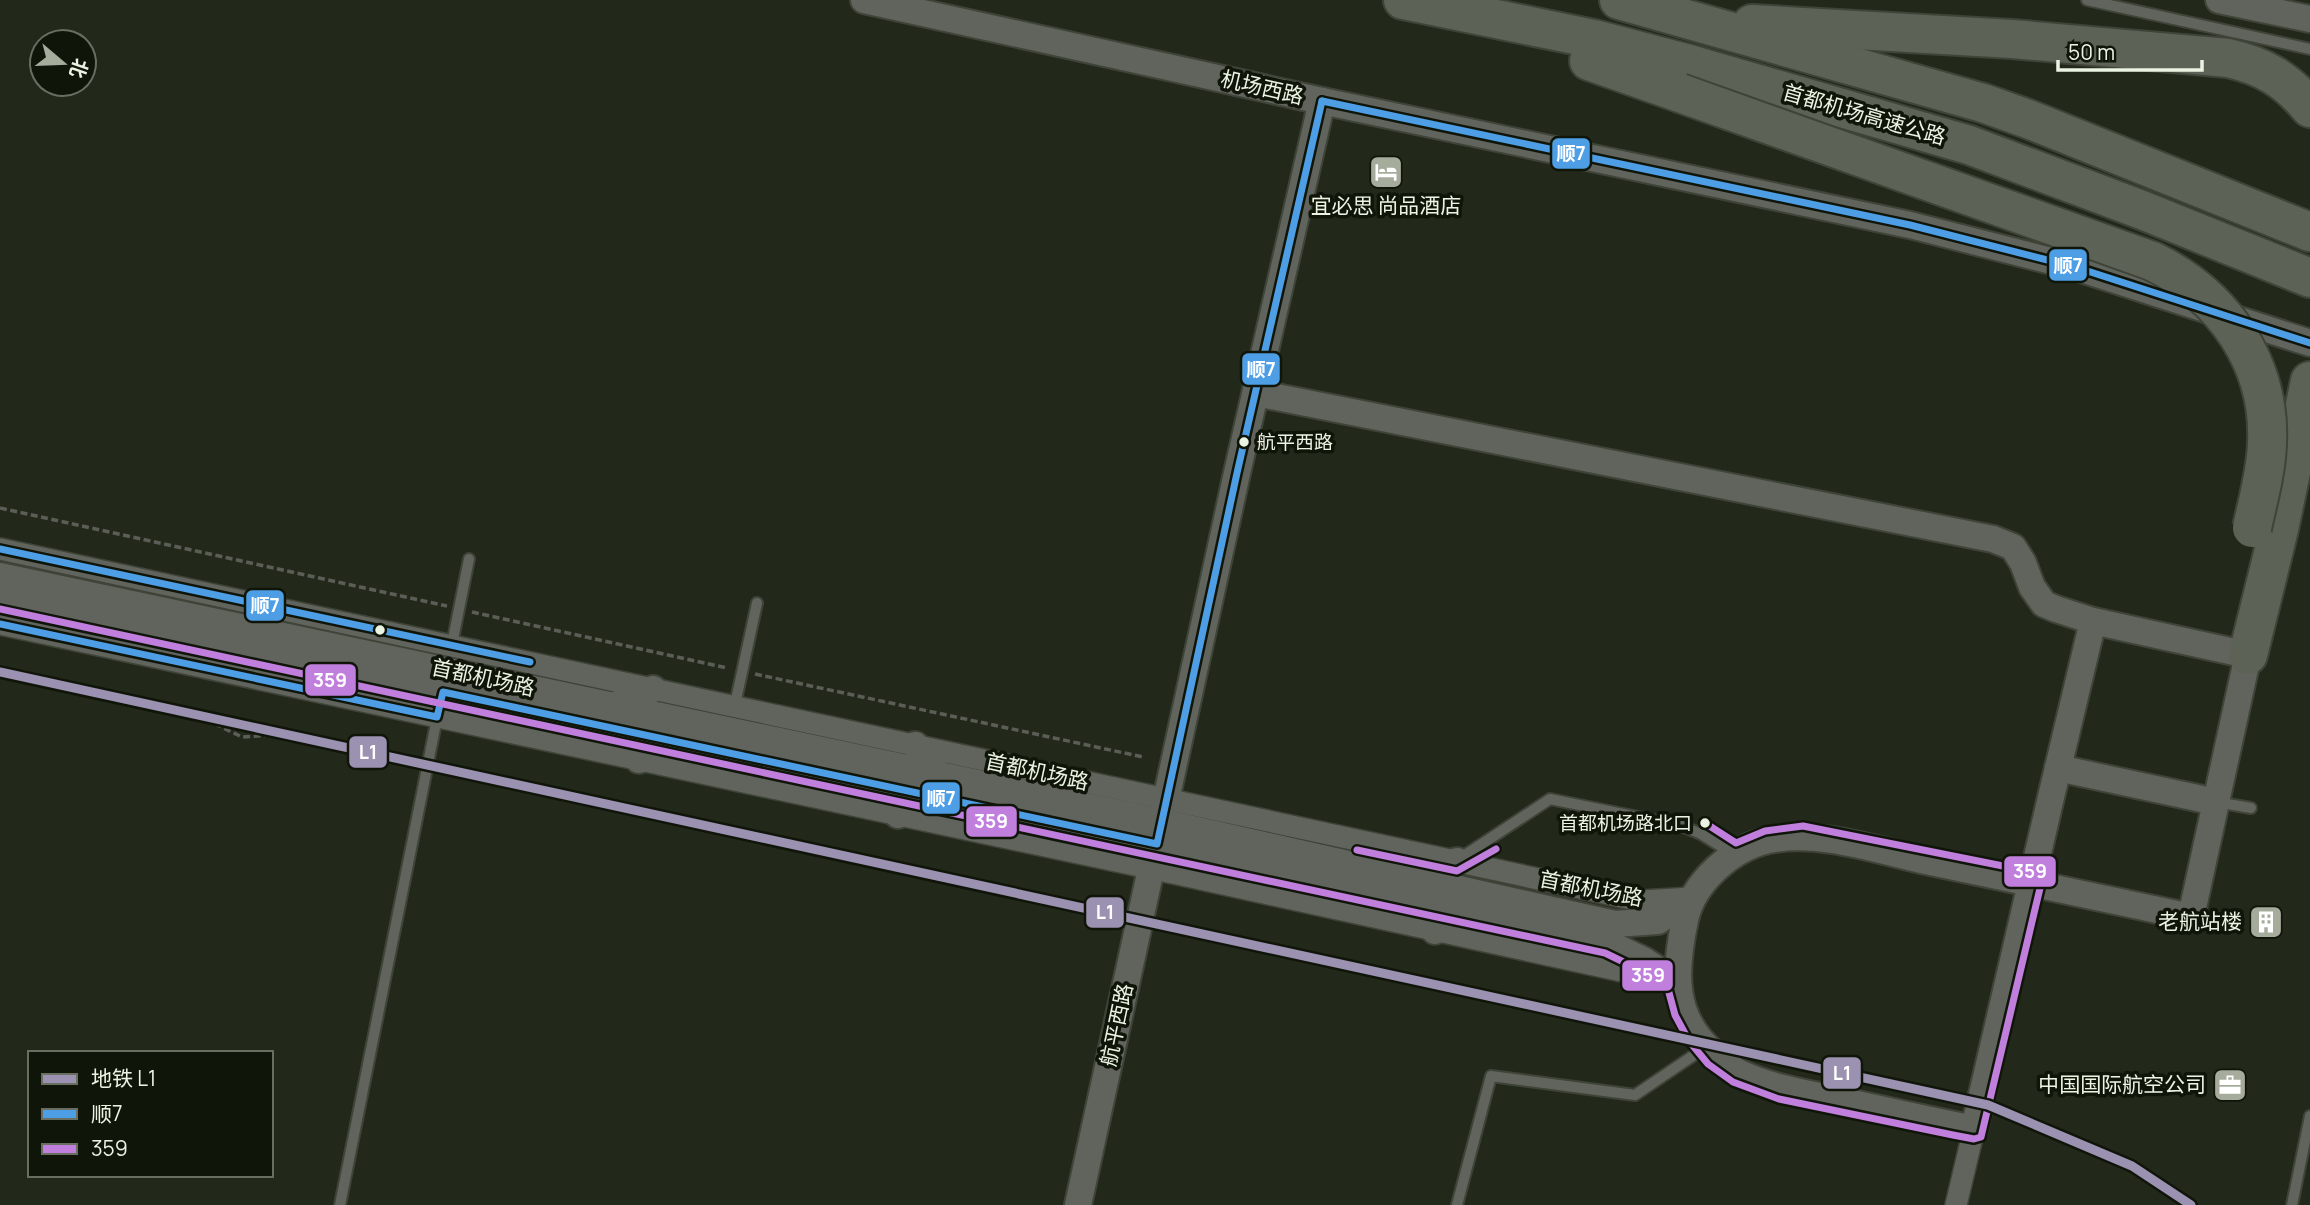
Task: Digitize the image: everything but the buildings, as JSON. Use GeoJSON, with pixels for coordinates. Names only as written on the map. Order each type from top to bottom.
{"type":"FeatureCollection","features":[{"type":"Feature","properties":{"kind":"highway","name":"首都机场高速公路"},"geometry":{"type":"LineString","coordinates":[[1403,0],[1607,42],[1969,145],[2142,210],[2310,278]]}},
{"type":"Feature","properties":{"kind":"highway","name":"首都机场高速公路"},"geometry":{"type":"LineString","coordinates":[[1619,0],[1983,103],[2310,232]]}},
{"type":"Feature","properties":{"kind":"highway"},"geometry":{"type":"LineString","coordinates":[[1456,11],[1566,54],[2152,261],[2169,270],[2193,286],[2219,309],[2240,336],[2252,359],[2263,394],[2267,444],[2265,529]]}},
{"type":"Feature","properties":{"kind":"highway"},"geometry":{"type":"LineString","coordinates":[[1699,23],[1800,26],[2011,39],[2212,57],[2252,64],[2274,74],[2294,90],[2310,108]]}},
{"type":"Feature","properties":{"kind":"highway"},"geometry":{"type":"LineString","coordinates":[[2235,652],[2265,529],[2310,381]]}},
{"type":"Feature","properties":{"kind":"street","name":"机场西路"},"geometry":{"type":"LineString","coordinates":[[864,0],[1322,101],[1910,225],[2075,267],[2310,343]]}},
{"type":"Feature","properties":{"kind":"street"},"geometry":{"type":"LineString","coordinates":[[2219,0],[2310,19]]}},
{"type":"Feature","properties":{"kind":"street","name":"航平西路"},"geometry":{"type":"LineString","coordinates":[[1078,1205],[1255,393],[1322,101]]}},
{"type":"Feature","properties":{"kind":"street"},"geometry":{"type":"LineString","coordinates":[[1255,393],[1993,540],[2013,547],[2023,563],[2032,587],[2044,604],[2093,621],[2235,652],[2216,802],[2191,917],[1802,836],[1767,841],[1735,855],[1710,874],[1692,898],[1678,957],[1678,983],[1681,1004],[1691,1027],[1706,1047],[1738,1073],[1777,1087],[1973,1129]]}},
{"type":"Feature","properties":{"kind":"street","name":"首都机场路"},"geometry":{"type":"LineString","coordinates":[[0,549],[447,669],[610,717],[915,746],[1435,931],[1678,983]]}},
{"type":"Feature","properties":{"kind":"street","name":"首都机场路"},"geometry":{"type":"LineString","coordinates":[[0,576],[447,669]]}},
{"type":"Feature","properties":{"kind":"street","name":"首都机场路"},"geometry":{"type":"LineString","coordinates":[[0,598],[447,669],[653,689],[730,730],[935,786],[1405,888],[1615,924],[1658,921],[1692,898]]}},
{"type":"Feature","properties":{"kind":"street"},"geometry":{"type":"LineString","coordinates":[[1956,1205],[2093,621]]}},
{"type":"Feature","properties":{"kind":"street","name":"首都机场路"},"geometry":{"type":"LineString","coordinates":[[0,624],[898,815],[1159,834],[1457,861],[1641,901],[1692,898]]}},
{"type":"Feature","properties":{"kind":"street"},"geometry":{"type":"LineString","coordinates":[[639,760],[610,717],[653,689]]}},
{"type":"Feature","properties":{"kind":"street"},"geometry":{"type":"LineString","coordinates":[[898,815],[935,786],[915,746]]}},
{"type":"Feature","properties":{"kind":"street"},"geometry":{"type":"LineString","coordinates":[[2058,768],[2216,802]]}},
{"type":"Feature","properties":{"kind":"street"},"geometry":{"type":"LineString","coordinates":[[1435,931],[1405,888],[1457,861]]}},
{"type":"Feature","properties":{"kind":"street","name":"首都机场路"},"geometry":{"type":"LineString","coordinates":[[1405,888],[1608,943],[1645,961],[1678,983]]}},
{"type":"Feature","properties":{"kind":"lane"},"geometry":{"type":"LineString","coordinates":[[2087,0],[2310,48]]}},
{"type":"Feature","properties":{"kind":"lane"},"geometry":{"type":"LineString","coordinates":[[340,1205],[469,559]]}},
{"type":"Feature","properties":{"kind":"lane"},"geometry":{"type":"LineString","coordinates":[[730,730],[757,603]]}},
{"type":"Feature","properties":{"kind":"lane"},"geometry":{"type":"LineString","coordinates":[[1457,861],[1550,799],[1682,826],[1699,832],[1735,855]]}},
{"type":"Feature","properties":{"kind":"lane"},"geometry":{"type":"LineString","coordinates":[[2216,802],[2251,808]]}},
{"type":"Feature","properties":{"kind":"lane"},"geometry":{"type":"LineString","coordinates":[[1457,1205],[1491,1076],[1634,1095],[1706,1047]]}},
{"type":"Feature","properties":{"kind":"lane"},"geometry":{"type":"LineString","coordinates":[[2292,1205],[2310,1116]]}},
{"type":"Feature","properties":{"kind":"path"},"geometry":{"type":"LineString","coordinates":[[0,508],[1143,757]]}},
{"type":"Feature","properties":{"kind":"path"},"geometry":{"type":"LineString","coordinates":[[0,675],[205,719],[242,737],[270,735],[411,764]]}},
{"type":"Feature","properties":{"kind":"metro line","name":"L1"},"geometry":{"type":"LineString","coordinates":[[0,672],[1988,1105],[2132,1166],[2191,1205]]}},
{"type":"Feature","properties":{"kind":"transit line","name":"顺7"},"geometry":{"type":"LineString","coordinates":[[1322,101],[1910,225],[2075,267],[2310,343]]}},
{"type":"Feature","properties":{"kind":"transit line","name":"顺7"},"geometry":{"type":"LineString","coordinates":[[0,624],[437,717],[443,692],[1157,844],[1237,473],[1322,101]]}},
{"type":"Feature","properties":{"kind":"transit line","name":"顺7"},"geometry":{"type":"LineString","coordinates":[[0,549],[530,662]]}},
{"type":"Feature","properties":{"kind":"transit line","name":"359"},"geometry":{"type":"LineString","coordinates":[[0,609],[1605,953],[1640,970],[1668,989],[1675,1015],[1689,1041],[1708,1064],[1733,1082],[1779,1099],[1974,1139],[1981,1137],[2041,884],[2039,875],[1803,826],[1765,831],[1736,843],[1705,823]]}},
{"type":"Feature","properties":{"kind":"transit line","name":"359"},"geometry":{"type":"LineString","coordinates":[[1357,850],[1457,871],[1496,849]]}},
{"type":"Feature","properties":{"kind":"place","name":"宜必思 尚品酒店"},"geometry":{"type":"Point","coordinates":[1386,172]}},
{"type":"Feature","properties":{"kind":"place","name":"航平西路"},"geometry":{"type":"Point","coordinates":[1244,442]}},
{"type":"Feature","properties":{"kind":"place","name":"首都机场路北口"},"geometry":{"type":"Point","coordinates":[1705,823]}},
{"type":"Feature","properties":{"kind":"place","name":"老航站楼"},"geometry":{"type":"Point","coordinates":[2266,922]}},
{"type":"Feature","properties":{"kind":"place","name":"中国国际航空公司"},"geometry":{"type":"Point","coordinates":[2230,1085]}}]}
